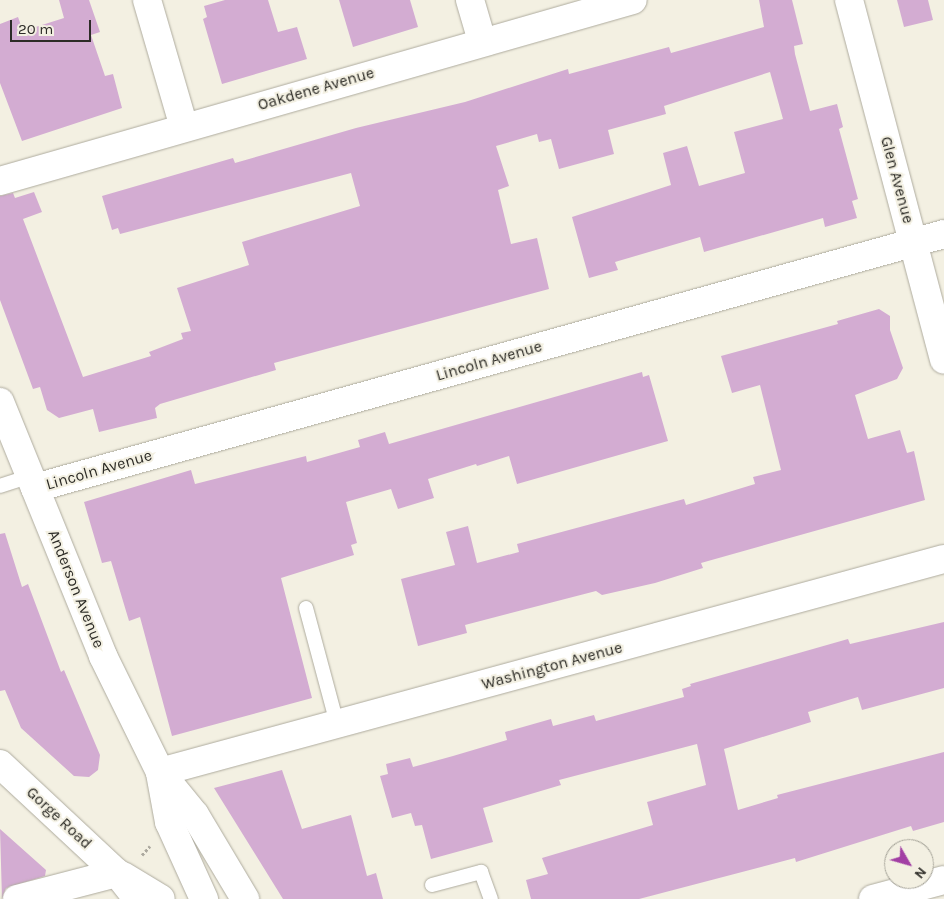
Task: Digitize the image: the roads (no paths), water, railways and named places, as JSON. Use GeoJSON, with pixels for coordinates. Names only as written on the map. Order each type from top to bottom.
{"type":"FeatureCollection","features":[{"type":"Feature","properties":{"kind":"street"},"geometry":{"type":"LineString","coordinates":[[147,0],[184,127]]}},
{"type":"Feature","properties":{"kind":"street"},"geometry":{"type":"LineString","coordinates":[[470,0],[482,41]]}},
{"type":"Feature","properties":{"kind":"street","name":"Oakdene Avenue"},"geometry":{"type":"LineString","coordinates":[[0,181],[482,41],[633,0]]}},
{"type":"Feature","properties":{"kind":"street","name":"Glen Avenue"},"geometry":{"type":"LineString","coordinates":[[849,0],[944,360]]}},
{"type":"Feature","properties":{"kind":"street","name":"Lincoln Avenue"},"geometry":{"type":"LineString","coordinates":[[32,482],[944,234]]}},
{"type":"Feature","properties":{"kind":"street","name":"Anderson Avenue"},"geometry":{"type":"LineString","coordinates":[[0,402],[104,656],[160,772],[195,815],[244,899]]}},
{"type":"Feature","properties":{"kind":"street","name":"Washington Avenue"},"geometry":{"type":"LineString","coordinates":[[160,772],[944,559]]}},
{"type":"Feature","properties":{"kind":"street","name":"Gorge Road"},"geometry":{"type":"LineString","coordinates":[[0,764],[117,872],[137,899]]}},
{"type":"Feature","properties":{"kind":"street","name":"Anderson Avenue"},"geometry":{"type":"LineString","coordinates":[[160,772],[169,822],[204,899]]}},
{"type":"Feature","properties":{"kind":"street"},"geometry":{"type":"LineString","coordinates":[[17,899],[117,872]]}},
{"type":"Feature","properties":{"kind":"street","name":"Gorge Road"},"geometry":{"type":"LineString","coordinates":[[117,872],[161,899]]}},
{"type":"Feature","properties":{"kind":"street"},"geometry":{"type":"LineString","coordinates":[[873,899],[944,880]]}},
{"type":"Feature","properties":{"kind":"lane"},"geometry":{"type":"LineString","coordinates":[[0,486],[32,482]]}},
{"type":"Feature","properties":{"kind":"lane"},"geometry":{"type":"LineString","coordinates":[[306,608],[337,724]]}},
{"type":"Feature","properties":{"kind":"lane"},"geometry":{"type":"LineString","coordinates":[[432,885],[481,872],[491,899]]}}]}
